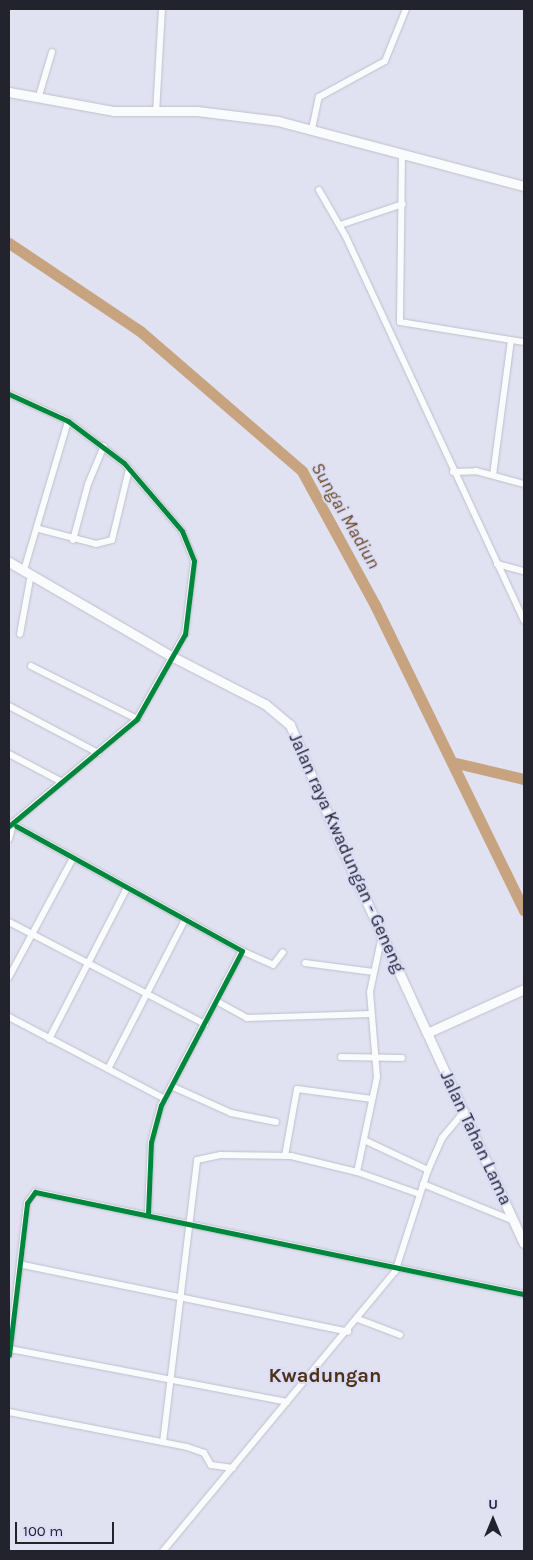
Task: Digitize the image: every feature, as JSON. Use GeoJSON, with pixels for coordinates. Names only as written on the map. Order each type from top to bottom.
{"type":"FeatureCollection","features":[{"type":"Feature","properties":{"kind":"main road"},"geometry":{"type":"LineString","coordinates":[[9,92],[38,99],[156,113],[198,111],[312,129],[402,155],[524,186]]}},
{"type":"Feature","properties":{"kind":"main road","name":"Jalan raya Kwadungan - Geneng"},"geometry":{"type":"LineString","coordinates":[[9,562],[173,658],[265,704],[290,725],[427,1033]]}},
{"type":"Feature","properties":{"kind":"main road"},"geometry":{"type":"LineString","coordinates":[[427,1033],[524,989]]}},
{"type":"Feature","properties":{"kind":"main road","name":"Jalan Tahan Lama"},"geometry":{"type":"LineString","coordinates":[[427,1033],[524,1244]]}},
{"type":"Feature","properties":{"kind":"street"},"geometry":{"type":"LineString","coordinates":[[156,113],[162,9]]}},
{"type":"Feature","properties":{"kind":"street"},"geometry":{"type":"LineString","coordinates":[[312,129],[319,97],[385,61],[406,9]]}},
{"type":"Feature","properties":{"kind":"street"},"geometry":{"type":"LineString","coordinates":[[38,99],[52,52]]}},
{"type":"Feature","properties":{"kind":"street"},"geometry":{"type":"LineString","coordinates":[[402,155],[403,204],[400,322],[524,342]]}},
{"type":"Feature","properties":{"kind":"street"},"geometry":{"type":"LineString","coordinates":[[319,190],[340,225],[452,472],[524,620]]}},
{"type":"Feature","properties":{"kind":"street"},"geometry":{"type":"LineString","coordinates":[[340,225],[403,204]]}},
{"type":"Feature","properties":{"kind":"street"},"geometry":{"type":"LineString","coordinates":[[493,474],[511,340]]}},
{"type":"Feature","properties":{"kind":"street"},"geometry":{"type":"LineString","coordinates":[[9,394],[68,421],[104,446],[130,469],[191,548],[192,601],[185,634],[137,719],[12,825],[9,839]]}},
{"type":"Feature","properties":{"kind":"street"},"geometry":{"type":"LineString","coordinates":[[20,634],[27,572],[68,421]]}},
{"type":"Feature","properties":{"kind":"street"},"geometry":{"type":"LineString","coordinates":[[73,540],[88,484],[104,446]]}},
{"type":"Feature","properties":{"kind":"street"},"geometry":{"type":"LineString","coordinates":[[39,530],[73,540],[102,543],[115,536],[130,469]]}},
{"type":"Feature","properties":{"kind":"street"},"geometry":{"type":"LineString","coordinates":[[452,472],[493,474],[524,484]]}},
{"type":"Feature","properties":{"kind":"street"},"geometry":{"type":"LineString","coordinates":[[497,564],[524,571]]}},
{"type":"Feature","properties":{"kind":"street"},"geometry":{"type":"LineString","coordinates":[[31,666],[137,719]]}},
{"type":"Feature","properties":{"kind":"street"},"geometry":{"type":"LineString","coordinates":[[9,706],[98,753]]}},
{"type":"Feature","properties":{"kind":"street"},"geometry":{"type":"LineString","coordinates":[[9,754],[62,782]]}},
{"type":"Feature","properties":{"kind":"street"},"geometry":{"type":"LineString","coordinates":[[12,825],[272,966],[283,952]]}},
{"type":"Feature","properties":{"kind":"street"},"geometry":{"type":"LineString","coordinates":[[9,977],[73,858]]}},
{"type":"Feature","properties":{"kind":"street"},"geometry":{"type":"LineString","coordinates":[[49,1039],[90,964],[127,888]]}},
{"type":"Feature","properties":{"kind":"street"},"geometry":{"type":"LineString","coordinates":[[108,1069],[185,920]]}},
{"type":"Feature","properties":{"kind":"street"},"geometry":{"type":"LineString","coordinates":[[9,922],[205,1024]]}},
{"type":"Feature","properties":{"kind":"street"},"geometry":{"type":"LineString","coordinates":[[358,1172],[372,1099],[377,1058],[371,1014],[373,972],[383,933]]}},
{"type":"Feature","properties":{"kind":"street"},"geometry":{"type":"LineString","coordinates":[[148,1214],[151,1142],[165,1098],[218,1002],[242,951]]}},
{"type":"Feature","properties":{"kind":"street"},"geometry":{"type":"LineString","coordinates":[[306,963],[373,972]]}},
{"type":"Feature","properties":{"kind":"street"},"geometry":{"type":"LineString","coordinates":[[218,1002],[239,1015],[257,1018],[371,1014]]}},
{"type":"Feature","properties":{"kind":"street"},"geometry":{"type":"LineString","coordinates":[[9,1017],[165,1098]]}},
{"type":"Feature","properties":{"kind":"street"},"geometry":{"type":"LineString","coordinates":[[341,1057],[402,1058]]}},
{"type":"Feature","properties":{"kind":"street"},"geometry":{"type":"LineString","coordinates":[[171,1086],[231,1112],[276,1122]]}},
{"type":"Feature","properties":{"kind":"street"},"geometry":{"type":"LineString","coordinates":[[285,1156],[296,1089],[372,1099]]}},
{"type":"Feature","properties":{"kind":"street"},"geometry":{"type":"LineString","coordinates":[[163,1551],[348,1332],[397,1266],[428,1170],[442,1138],[464,1112]]}},
{"type":"Feature","properties":{"kind":"street"},"geometry":{"type":"LineString","coordinates":[[364,1140],[428,1170]]}},
{"type":"Feature","properties":{"kind":"street"},"geometry":{"type":"LineString","coordinates":[[163,1442],[181,1298],[193,1222],[198,1160],[220,1155],[285,1156],[358,1172],[419,1194]]}},
{"type":"Feature","properties":{"kind":"street"},"geometry":{"type":"LineString","coordinates":[[423,1184],[514,1221]]}},
{"type":"Feature","properties":{"kind":"street"},"geometry":{"type":"LineString","coordinates":[[287,1402],[9,1352],[23,1265],[31,1194],[193,1222],[524,1294]]}},
{"type":"Feature","properties":{"kind":"street"},"geometry":{"type":"LineString","coordinates":[[23,1265],[348,1332]]}},
{"type":"Feature","properties":{"kind":"street"},"geometry":{"type":"LineString","coordinates":[[358,1319],[400,1335]]}},
{"type":"Feature","properties":{"kind":"street"},"geometry":{"type":"LineString","coordinates":[[9,1412],[163,1442],[198,1451],[210,1465],[234,1468]]}},
{"type":"Feature","properties":{"kind":"waterway","name":"Sungai Madiun"},"geometry":{"type":"LineString","coordinates":[[9,243],[140,331],[302,471],[375,605],[524,911]]}},
{"type":"Feature","properties":{"kind":"waterway"},"geometry":{"type":"LineString","coordinates":[[452,762],[524,779]]}},
{"type":"Feature","properties":{"kind":"cycle path"},"geometry":{"type":"LineString","coordinates":[[9,394],[68,421],[124,463],[182,531],[194,561],[185,634],[137,719],[9,826]]}},
{"type":"Feature","properties":{"kind":"cycle path"},"geometry":{"type":"LineString","coordinates":[[16,826],[242,951],[161,1105],[151,1142],[148,1214]]}},
{"type":"Feature","properties":{"kind":"cycle path"},"geometry":{"type":"LineString","coordinates":[[9,1355],[27,1203],[35,1192],[524,1294]]}},
{"type":"Feature","properties":{"kind":"district","name":"Kwadungan"},"geometry":{"type":"Point","coordinates":[325,1375]}}]}
